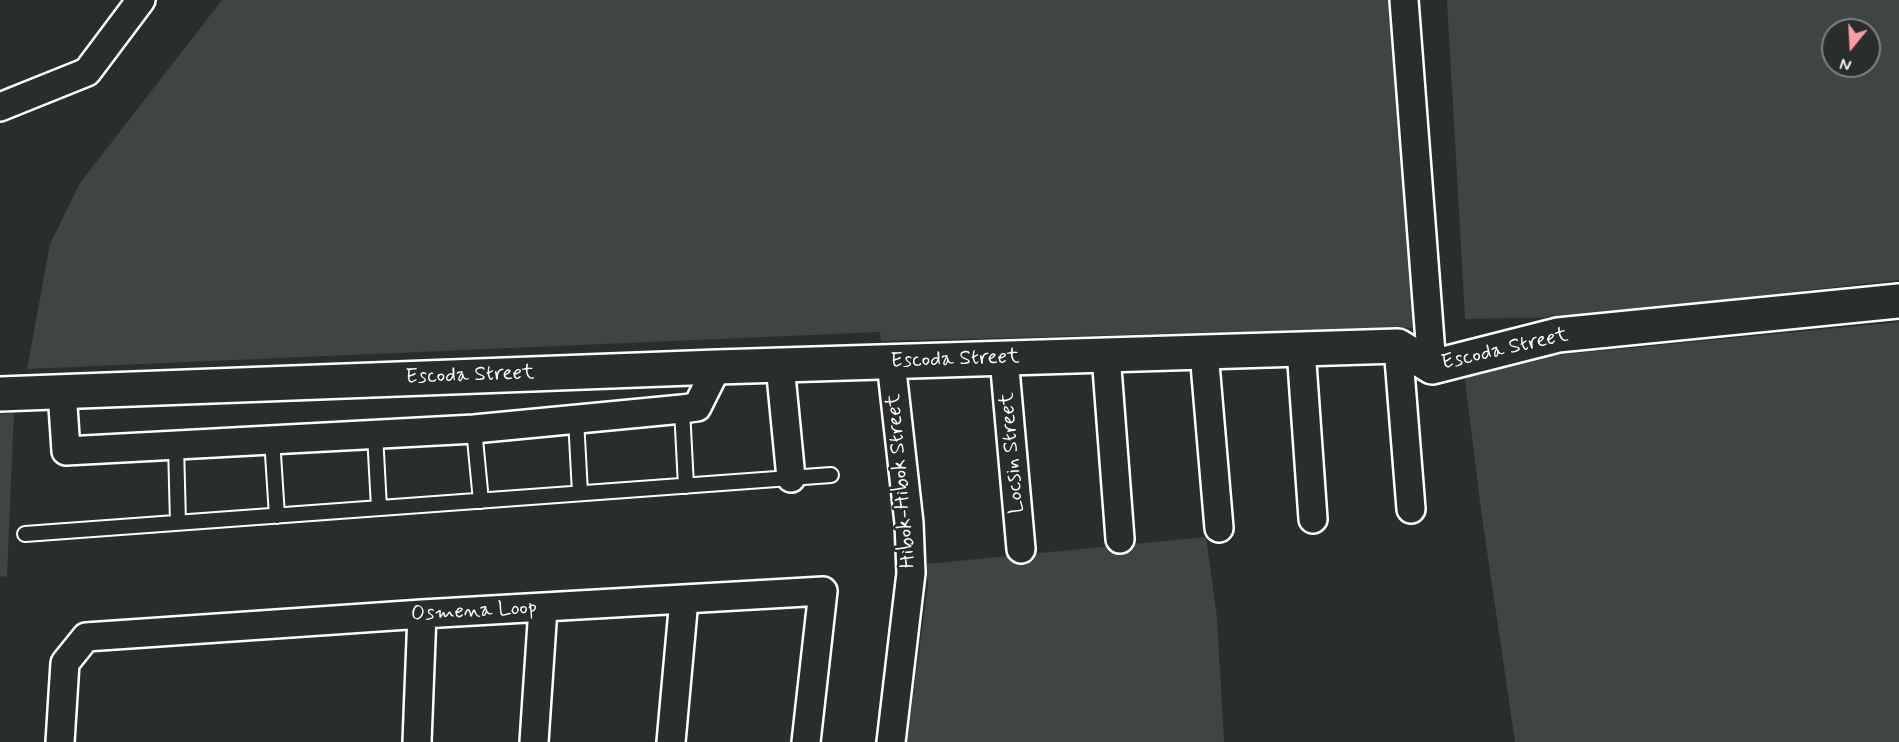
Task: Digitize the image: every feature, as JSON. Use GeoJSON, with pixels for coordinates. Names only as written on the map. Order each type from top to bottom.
{"type":"FeatureCollection","features":[{"type":"Feature","properties":{"kind":"street"},"geometry":{"type":"LineString","coordinates":[[0,107],[87,72],[141,0]]}},
{"type":"Feature","properties":{"kind":"street"},"geometry":{"type":"LineString","coordinates":[[1404,0],[1432,367]]}},
{"type":"Feature","properties":{"kind":"street","name":"Escoda Street"},"geometry":{"type":"LineString","coordinates":[[0,394],[717,367],[1398,346],[1432,367],[1558,335],[1899,301]]}},
{"type":"Feature","properties":{"kind":"street"},"geometry":{"type":"LineString","coordinates":[[1398,346],[1411,509]]}},
{"type":"Feature","properties":{"kind":"street"},"geometry":{"type":"LineString","coordinates":[[1301,349],[1313,519]]}},
{"type":"Feature","properties":{"kind":"street"},"geometry":{"type":"LineString","coordinates":[[1204,352],[1219,528]]}},
{"type":"Feature","properties":{"kind":"street"},"geometry":{"type":"LineString","coordinates":[[1106,355],[1120,538]]}},
{"type":"Feature","properties":{"kind":"street","name":"Locsin Street"},"geometry":{"type":"LineString","coordinates":[[1004,358],[1021,549]]}},
{"type":"Feature","properties":{"kind":"street","name":"Hibok-Hibok Street"},"geometry":{"type":"LineString","coordinates":[[891,362],[909,523],[911,573],[891,742]]}},
{"type":"Feature","properties":{"kind":"street"},"geometry":{"type":"LineString","coordinates":[[780,365],[791,478]]}},
{"type":"Feature","properties":{"kind":"street"},"geometry":{"type":"LineString","coordinates":[[62,391],[66,451],[474,429],[682,409],[697,407],[717,367]]}},
{"type":"Feature","properties":{"kind":"street"},"geometry":{"type":"LineString","coordinates":[[0,376],[0,394]]}},
{"type":"Feature","properties":{"kind":"street","name":"Osmena Loop"},"geometry":{"type":"LineString","coordinates":[[60,742],[65,663],[86,637],[422,614],[823,591],[806,742]]}},
{"type":"Feature","properties":{"kind":"street"},"geometry":{"type":"LineString","coordinates":[[671,742],[684,599]]}},
{"type":"Feature","properties":{"kind":"street"},"geometry":{"type":"LineString","coordinates":[[534,742],[543,608]]}},
{"type":"Feature","properties":{"kind":"street"},"geometry":{"type":"LineString","coordinates":[[417,742],[422,614]]}},
{"type":"Feature","properties":{"kind":"lane"},"geometry":{"type":"LineString","coordinates":[[682,409],[686,486]]}},
{"type":"Feature","properties":{"kind":"lane"},"geometry":{"type":"LineString","coordinates":[[576,419],[580,493]]}},
{"type":"Feature","properties":{"kind":"lane"},"geometry":{"type":"LineString","coordinates":[[474,429],[481,501]]}},
{"type":"Feature","properties":{"kind":"lane"},"geometry":{"type":"LineString","coordinates":[[375,434],[379,508]]}},
{"type":"Feature","properties":{"kind":"lane"},"geometry":{"type":"LineString","coordinates":[[272,439],[277,516]]}},
{"type":"Feature","properties":{"kind":"lane"},"geometry":{"type":"LineString","coordinates":[[176,445],[178,523]]}},
{"type":"Feature","properties":{"kind":"lane"},"geometry":{"type":"LineString","coordinates":[[25,534],[831,475]]}},
{"type":"Feature","properties":{"kind":"shaded area"},"geometry":{"type":"Polygon","coordinates":[[[222,0],[1406,0],[1435,327],[881,341],[880,332],[27,369],[50,244],[80,183],[222,0]]]}},
{"type":"Feature","properties":{"kind":"shaded area"},"geometry":{"type":"Polygon","coordinates":[[[1447,0],[1899,0],[1899,280],[1566,317],[1465,319],[1447,0]]]}},
{"type":"Feature","properties":{"kind":"shaded area"},"geometry":{"type":"Polygon","coordinates":[[[1899,322],[1899,742],[1515,742],[1481,510],[1463,364],[1899,322]]]}},
{"type":"Feature","properties":{"kind":"shaded area"},"geometry":{"type":"Polygon","coordinates":[[[14,413],[7,577],[0,576],[0,414],[14,413]]]}},
{"type":"Feature","properties":{"kind":"shaded area"},"geometry":{"type":"Polygon","coordinates":[[[1206,537],[1217,618],[1224,742],[907,742],[928,585],[926,564],[1206,537]]]}}]}
